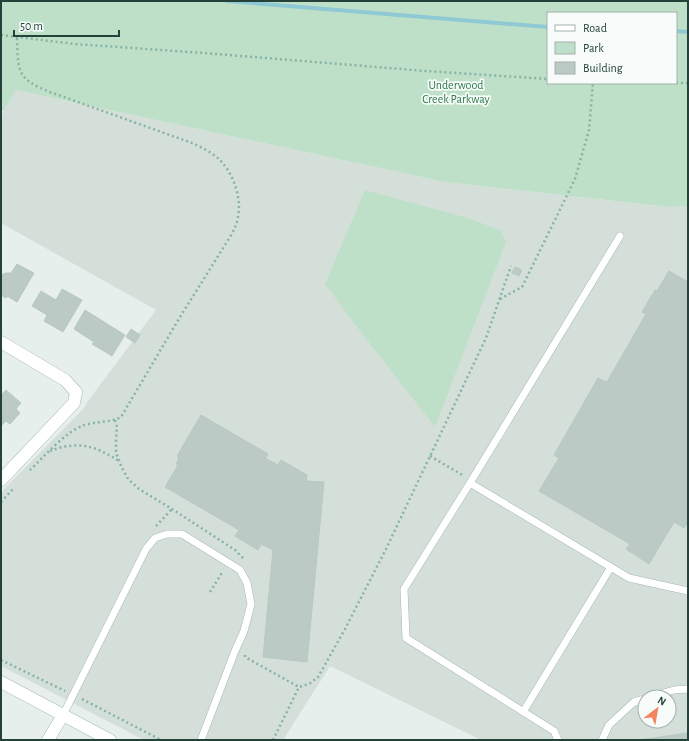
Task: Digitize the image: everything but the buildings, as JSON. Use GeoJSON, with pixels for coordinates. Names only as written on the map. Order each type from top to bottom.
{"type":"FeatureCollection","features":[{"type":"Feature","properties":{"kind":"street"},"geometry":{"type":"LineString","coordinates":[[1,342],[65,380],[76,392],[74,404],[1,480]]}},
{"type":"Feature","properties":{"kind":"street"},"geometry":{"type":"LineString","coordinates":[[1,682],[110,740]]}},
{"type":"Feature","properties":{"kind":"street"},"geometry":{"type":"LineString","coordinates":[[48,740],[63,715]]}},
{"type":"Feature","properties":{"kind":"lane"},"geometry":{"type":"LineString","coordinates":[[558,740],[554,731],[406,638],[404,589],[620,236]]}},
{"type":"Feature","properties":{"kind":"lane"},"geometry":{"type":"LineString","coordinates":[[470,482],[629,578],[688,591]]}},
{"type":"Feature","properties":{"kind":"lane"},"geometry":{"type":"LineString","coordinates":[[63,715],[146,549],[155,538],[167,534],[182,534],[240,570],[247,583],[251,604],[244,631],[201,740]]}},
{"type":"Feature","properties":{"kind":"lane"},"geometry":{"type":"LineString","coordinates":[[523,712],[611,567]]}},
{"type":"Feature","properties":{"kind":"lane"},"geometry":{"type":"LineString","coordinates":[[677,690],[688,689]]}},
{"type":"Feature","properties":{"kind":"lane"},"geometry":{"type":"LineString","coordinates":[[602,740],[610,726],[634,702],[637,701]]}},
{"type":"Feature","properties":{"kind":"path"},"geometry":{"type":"LineString","coordinates":[[1,35],[75,44],[547,79]]}},
{"type":"Feature","properties":{"kind":"path"},"geometry":{"type":"LineString","coordinates":[[17,38],[20,68],[23,76],[29,82],[50,92],[192,143],[206,150],[224,164],[238,193],[239,203],[236,226],[230,237],[180,317],[121,417],[115,420],[102,421],[82,426],[68,434],[25,475]]}},
{"type":"Feature","properties":{"kind":"path"},"geometry":{"type":"LineString","coordinates":[[677,83],[688,83]]}},
{"type":"Feature","properties":{"kind":"path"},"geometry":{"type":"LineString","coordinates":[[499,299],[522,287],[575,179],[589,130],[593,84]]}},
{"type":"Feature","properties":{"kind":"path"},"geometry":{"type":"LineString","coordinates":[[273,740],[299,687],[309,684],[318,677],[386,550],[486,338],[511,266]]}},
{"type":"Feature","properties":{"kind":"path"},"geometry":{"type":"LineString","coordinates":[[50,451],[68,446],[81,445],[95,448],[106,453],[119,462]]}},
{"type":"Feature","properties":{"kind":"path"},"geometry":{"type":"LineString","coordinates":[[430,456],[470,482]]}},
{"type":"Feature","properties":{"kind":"path"},"geometry":{"type":"LineString","coordinates":[[1,502],[16,485]]}},
{"type":"Feature","properties":{"kind":"shaded area"},"geometry":{"type":"Polygon","coordinates":[[[16,90],[445,182],[669,207],[688,206],[688,740],[481,740],[330,666],[283,740],[144,740],[1,666],[1,494],[5,488],[84,408],[156,310],[1,223],[1,116],[16,90]]]}},
{"type":"Feature","properties":{"kind":"green space","name":"Underwood Creek Parkway"},"geometry":{"type":"Polygon","coordinates":[[[1,1],[688,1],[688,206],[669,207],[445,182],[16,90],[4,111],[1,110],[1,1]]]}},
{"type":"Feature","properties":{"kind":"green space"},"geometry":{"type":"Polygon","coordinates":[[[365,190],[468,218],[500,230],[506,242],[435,427],[325,284],[365,190]]]}},
{"type":"Feature","properties":{"kind":"waterway"},"geometry":{"type":"LineString","coordinates":[[227,1],[547,27]]}},
{"type":"Feature","properties":{"kind":"waterway"},"geometry":{"type":"LineString","coordinates":[[677,31],[688,32]]}}]}
